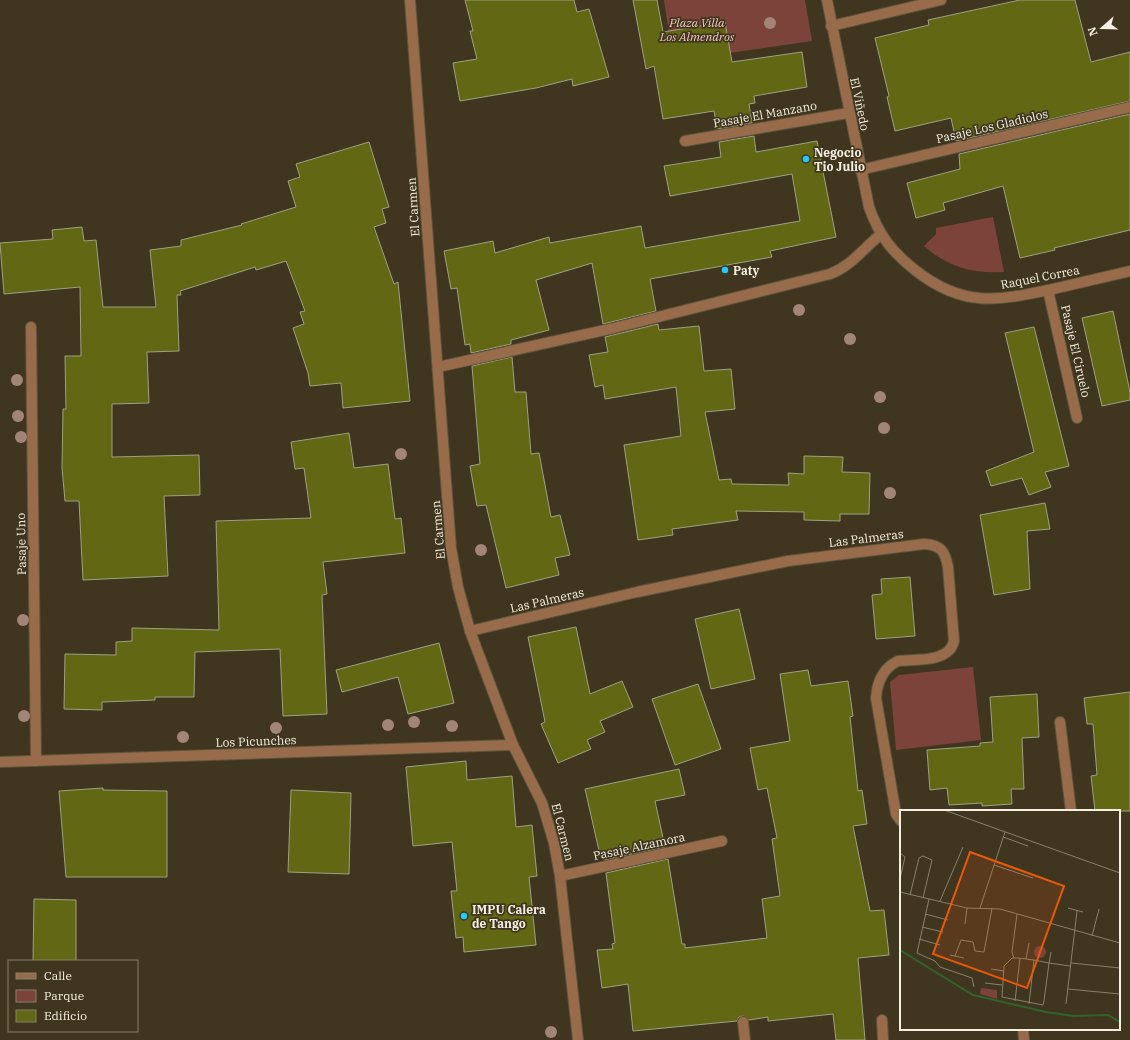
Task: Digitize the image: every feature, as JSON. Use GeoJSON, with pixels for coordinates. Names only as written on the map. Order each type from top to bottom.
{"type":"FeatureCollection","features":[{"type":"Feature","properties":{"kind":"street","name":"El Carmen"},"geometry":{"type":"LineString","coordinates":[[410,0],[451,548],[458,587],[470,631],[513,745],[542,803],[560,876],[578,1040]]}},
{"type":"Feature","properties":{"kind":"street","name":"El Viñedo"},"geometry":{"type":"LineString","coordinates":[[827,0],[860,170],[869,207],[880,235]]}},
{"type":"Feature","properties":{"kind":"street"},"geometry":{"type":"LineString","coordinates":[[831,26],[941,0]]}},
{"type":"Feature","properties":{"kind":"street","name":"Pasaje Los Gladiolos"},"geometry":{"type":"LineString","coordinates":[[860,170],[1130,107]]}},
{"type":"Feature","properties":{"kind":"street","name":"Pasaje El Manzano"},"geometry":{"type":"LineString","coordinates":[[685,140],[848,113]]}},
{"type":"Feature","properties":{"kind":"street"},"geometry":{"type":"LineString","coordinates":[[438,367],[614,328],[830,274],[851,263],[880,235]]}},
{"type":"Feature","properties":{"kind":"street","name":"Raquel Correa"},"geometry":{"type":"LineString","coordinates":[[880,235],[892,250],[919,273],[956,294],[974,298],[1001,299],[1130,271]]}},
{"type":"Feature","properties":{"kind":"street","name":"Pasaje El Ciruelo"},"geometry":{"type":"LineString","coordinates":[[1048,290],[1077,418]]}},
{"type":"Feature","properties":{"kind":"street","name":"Pasaje Uno"},"geometry":{"type":"LineString","coordinates":[[31,327],[36,761]]}},
{"type":"Feature","properties":{"kind":"street","name":"Las Palmeras"},"geometry":{"type":"LineString","coordinates":[[470,631],[637,592],[788,561],[924,544],[935,545],[942,550],[947,563],[954,641],[953,647],[950,652],[941,656],[891,664],[880,679],[876,688],[876,698],[896,814],[900,820]]}},
{"type":"Feature","properties":{"kind":"street"},"geometry":{"type":"LineString","coordinates":[[1060,722],[1071,810]]}},
{"type":"Feature","properties":{"kind":"street","name":"Los Picunches"},"geometry":{"type":"LineString","coordinates":[[0,762],[513,745]]}},
{"type":"Feature","properties":{"kind":"street","name":"Pasaje Alzamora"},"geometry":{"type":"LineString","coordinates":[[560,876],[722,841]]}},
{"type":"Feature","properties":{"kind":"street"},"geometry":{"type":"LineString","coordinates":[[882,1020],[883,1040]]}},
{"type":"Feature","properties":{"kind":"street"},"geometry":{"type":"LineString","coordinates":[[743,1022],[745,1040]]}},
{"type":"Feature","properties":{"kind":"street"},"geometry":{"type":"LineString","coordinates":[[1023,1030],[1024,1040]]}},
{"type":"Feature","properties":{"kind":"green space","name":"Plaza Villa Los Almendros"},"geometry":{"type":"Polygon","coordinates":[[[664,0],[805,0],[812,41],[673,61],[664,0]]]}},
{"type":"Feature","properties":{"kind":"green space"},"geometry":{"type":"Polygon","coordinates":[[[993,217],[1004,272],[982,272],[961,268],[942,259],[924,246],[936,234],[936,228],[993,217]]]}},
{"type":"Feature","properties":{"kind":"green space"},"geometry":{"type":"Polygon","coordinates":[[[973,667],[981,740],[896,750],[890,682],[899,675],[973,667]]]}},
{"type":"Feature","properties":{"kind":"building"},"geometry":{"type":"Polygon","coordinates":[[[465,0],[574,0],[577,12],[589,9],[609,77],[573,86],[572,79],[536,88],[460,101],[453,63],[477,59],[470,31],[473,31],[465,0]]]}},
{"type":"Feature","properties":{"kind":"building"},"geometry":{"type":"Polygon","coordinates":[[[633,0],[657,0],[663,32],[725,22],[732,62],[802,52],[807,87],[754,96],[755,103],[749,104],[752,123],[717,129],[714,111],[663,119],[654,66],[646,69],[633,0]]]}},
{"type":"Feature","properties":{"kind":"building"},"geometry":{"type":"Polygon","coordinates":[[[1020,0],[1075,0],[1091,62],[1130,52],[1130,101],[956,141],[951,118],[895,131],[887,97],[889,96],[875,38],[929,25],[928,20],[1020,0]]]}},
{"type":"Feature","properties":{"kind":"building"},"geometry":{"type":"Polygon","coordinates":[[[1130,114],[1130,230],[1054,248],[1055,250],[1020,258],[1003,186],[943,203],[945,210],[916,218],[907,183],[960,169],[959,154],[1130,114]]]}},
{"type":"Feature","properties":{"kind":"building"},"geometry":{"type":"Polygon","coordinates":[[[754,136],[756,152],[817,141],[836,237],[770,251],[772,257],[650,279],[656,311],[603,324],[592,263],[536,280],[549,330],[511,340],[511,344],[471,353],[470,344],[465,345],[457,288],[451,289],[444,251],[493,241],[495,253],[549,237],[550,243],[641,226],[645,248],[800,221],[792,174],[670,196],[664,166],[721,157],[719,142],[754,136]]]}},
{"type":"Feature","properties":{"kind":"building"},"geometry":{"type":"Polygon","coordinates":[[[369,142],[389,207],[382,209],[386,223],[374,227],[394,284],[398,282],[410,401],[343,408],[341,383],[310,386],[308,373],[293,328],[304,324],[300,312],[305,311],[286,261],[256,270],[255,267],[180,291],[181,295],[177,295],[179,351],[147,352],[149,403],[112,404],[112,457],[199,455],[200,495],[164,496],[168,576],[83,580],[79,501],[65,501],[62,468],[63,409],[66,409],[65,356],[81,356],[80,287],[4,294],[0,243],[53,239],[52,230],[82,227],[84,241],[96,240],[103,307],[156,307],[150,250],[181,246],[181,240],[242,225],[241,224],[296,207],[288,181],[300,177],[296,164],[369,142]]]}},
{"type":"Feature","properties":{"kind":"building"},"geometry":{"type":"Polygon","coordinates":[[[1113,311],[1130,392],[1130,400],[1102,406],[1082,318],[1113,311]]]}},
{"type":"Feature","properties":{"kind":"building"},"geometry":{"type":"Polygon","coordinates":[[[658,324],[659,330],[699,326],[704,371],[731,369],[735,409],[705,412],[719,480],[731,479],[732,484],[789,485],[788,473],[804,474],[804,456],[843,457],[842,472],[870,473],[869,514],[840,514],[840,521],[804,520],[804,512],[736,511],[738,520],[672,529],[673,535],[638,540],[624,445],[681,436],[676,387],[605,399],[603,385],[595,387],[589,355],[608,352],[605,337],[658,324]]]}},
{"type":"Feature","properties":{"kind":"building"},"geometry":{"type":"Polygon","coordinates":[[[1034,327],[1069,466],[1045,472],[1051,487],[1029,495],[1022,478],[991,486],[986,471],[1034,452],[1005,333],[1034,327]]]}},
{"type":"Feature","properties":{"kind":"building"},"geometry":{"type":"Polygon","coordinates":[[[512,357],[515,392],[526,392],[531,454],[539,453],[551,517],[560,515],[570,555],[555,558],[559,575],[506,588],[486,505],[477,506],[470,466],[480,464],[472,366],[512,357]]]}},
{"type":"Feature","properties":{"kind":"building"},"geometry":{"type":"Polygon","coordinates":[[[349,433],[354,468],[388,464],[395,519],[401,518],[405,553],[323,562],[327,594],[322,595],[327,714],[283,716],[280,649],[195,652],[194,697],[155,697],[155,700],[102,702],[102,710],[64,709],[65,654],[116,655],[116,642],[132,641],[132,628],[219,630],[216,521],[311,518],[304,468],[295,469],[291,442],[349,433]]]}},
{"type":"Feature","properties":{"kind":"building"},"geometry":{"type":"Polygon","coordinates":[[[1045,503],[1050,529],[1027,531],[1030,589],[994,595],[980,515],[1045,503]]]}},
{"type":"Feature","properties":{"kind":"building"},"geometry":{"type":"Polygon","coordinates":[[[910,577],[915,636],[876,639],[872,595],[882,594],[881,579],[910,577]]]}},
{"type":"Feature","properties":{"kind":"building"},"geometry":{"type":"Polygon","coordinates":[[[739,609],[755,679],[711,689],[695,619],[739,609]]]}},
{"type":"Feature","properties":{"kind":"building"},"geometry":{"type":"Polygon","coordinates":[[[576,627],[590,694],[622,681],[633,707],[600,721],[605,732],[587,740],[591,749],[558,763],[541,724],[545,722],[528,637],[576,627]]]}},
{"type":"Feature","properties":{"kind":"building"},"geometry":{"type":"Polygon","coordinates":[[[439,643],[454,703],[408,714],[398,677],[342,692],[336,670],[439,643]]]}},
{"type":"Feature","properties":{"kind":"building"},"geometry":{"type":"Polygon","coordinates":[[[808,670],[811,686],[848,681],[853,716],[850,717],[858,791],[862,790],[867,824],[853,826],[870,911],[884,910],[889,955],[858,958],[865,1040],[836,1040],[833,1014],[768,1021],[768,1017],[749,1020],[743,1016],[739,1017],[737,1021],[633,1031],[628,984],[602,988],[597,950],[613,949],[612,944],[615,943],[606,873],[668,859],[682,944],[685,944],[685,948],[767,938],[762,899],[780,896],[772,839],[777,838],[767,788],[758,790],[750,748],[790,741],[780,674],[808,670]]]}},
{"type":"Feature","properties":{"kind":"building"},"geometry":{"type":"Polygon","coordinates":[[[698,684],[721,749],[675,765],[652,699],[698,684]]]}},
{"type":"Feature","properties":{"kind":"building"},"geometry":{"type":"Polygon","coordinates":[[[1130,692],[1130,811],[1095,810],[1091,776],[1097,775],[1093,724],[1087,724],[1084,698],[1130,692]]]}},
{"type":"Feature","properties":{"kind":"building"},"geometry":{"type":"Polygon","coordinates":[[[1037,694],[1039,737],[1022,738],[1024,789],[1011,789],[1012,804],[982,806],[982,803],[949,805],[947,788],[930,790],[927,750],[980,746],[980,743],[993,742],[990,697],[1037,694]]]}},
{"type":"Feature","properties":{"kind":"building"},"geometry":{"type":"Polygon","coordinates":[[[466,761],[467,780],[512,776],[516,827],[532,825],[537,876],[529,877],[536,945],[464,952],[463,937],[456,938],[451,891],[457,891],[452,842],[413,846],[406,767],[466,761]]]}},
{"type":"Feature","properties":{"kind":"building"},"geometry":{"type":"Polygon","coordinates":[[[679,769],[685,795],[655,801],[665,847],[604,860],[603,855],[600,855],[585,789],[679,769]]]}},
{"type":"Feature","properties":{"kind":"building"},"geometry":{"type":"Polygon","coordinates":[[[103,788],[103,790],[167,791],[167,877],[66,877],[59,791],[103,788]]]}},
{"type":"Feature","properties":{"kind":"building"},"geometry":{"type":"Polygon","coordinates":[[[291,790],[351,793],[349,874],[288,872],[291,790]]]}},
{"type":"Feature","properties":{"kind":"building"},"geometry":{"type":"Polygon","coordinates":[[[34,899],[76,900],[76,960],[33,960],[34,899]]]}},
{"type":"Feature","properties":{"kind":"place","name":"Negocio Tio Julio"},"geometry":{"type":"Point","coordinates":[806,159]}},
{"type":"Feature","properties":{"kind":"place","name":"Paty"},"geometry":{"type":"Point","coordinates":[725,270]}},
{"type":"Feature","properties":{"kind":"place","name":"IMPU Calera de Tango"},"geometry":{"type":"Point","coordinates":[464,916]}}]}
